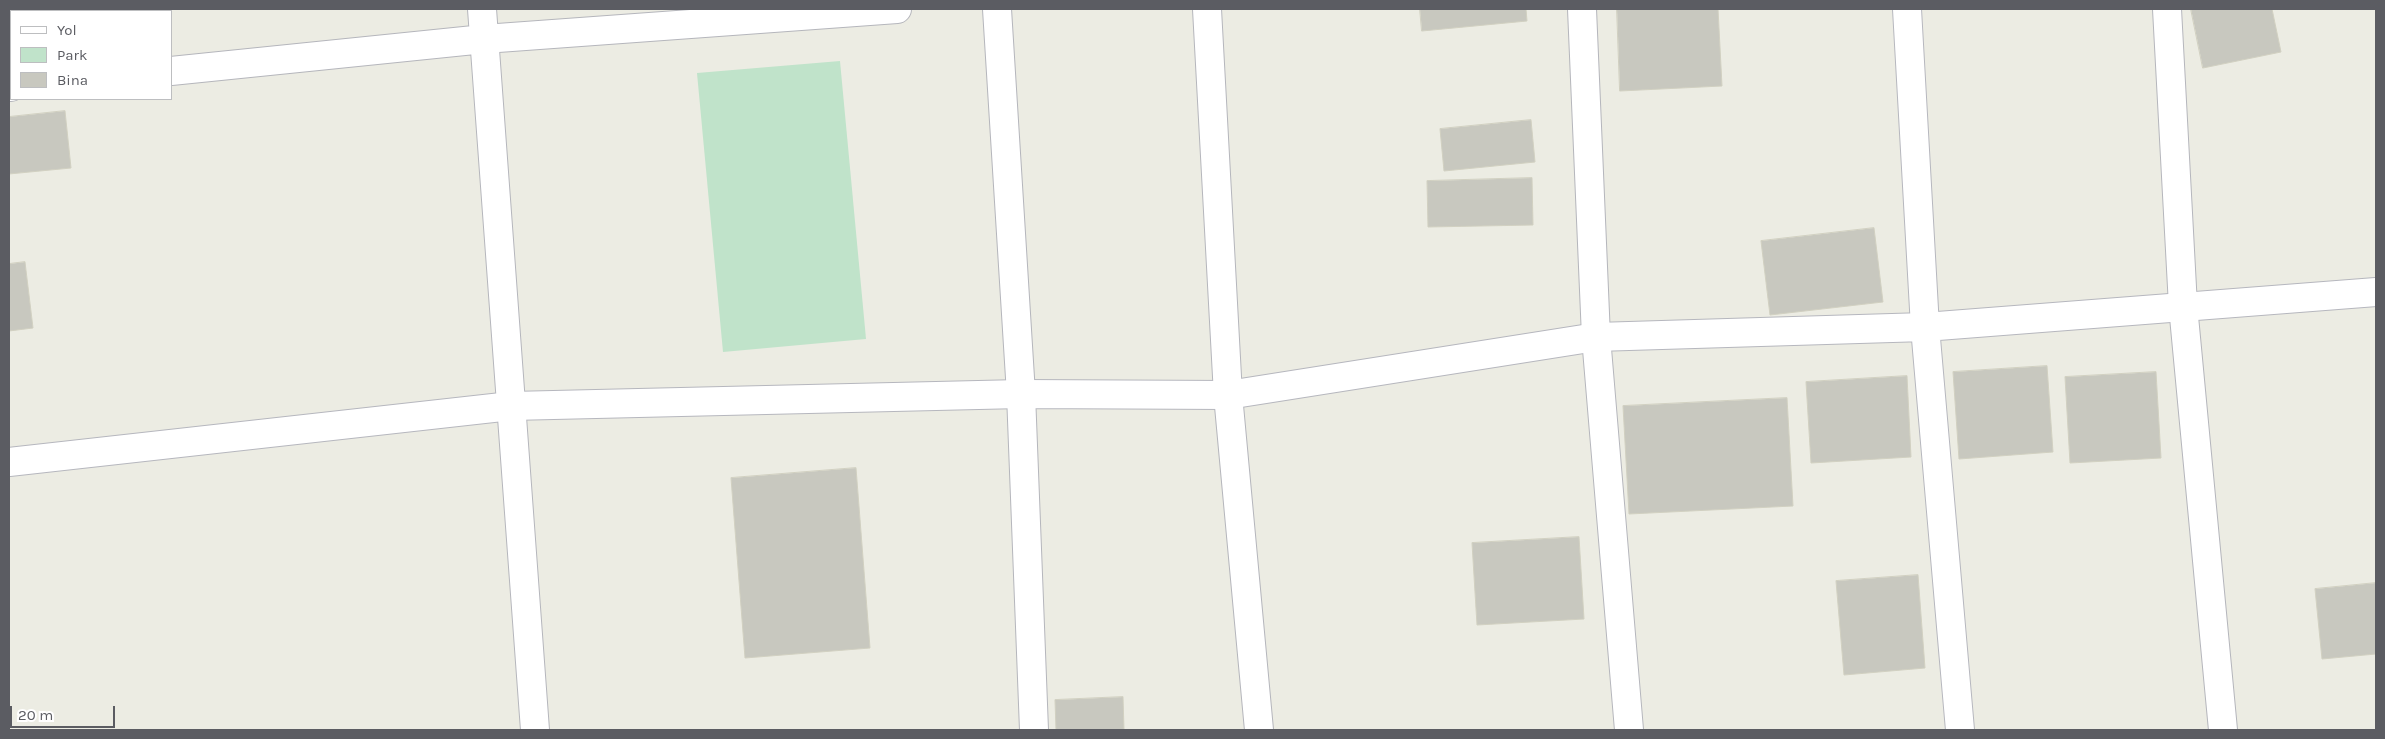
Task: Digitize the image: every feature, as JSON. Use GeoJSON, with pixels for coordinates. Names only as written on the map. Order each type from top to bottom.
{"type":"FeatureCollection","features":[{"type":"Feature","properties":{"kind":"street"},"geometry":{"type":"LineString","coordinates":[[482,9],[535,730]]}},
{"type":"Feature","properties":{"kind":"street"},"geometry":{"type":"LineString","coordinates":[[172,71],[484,39],[897,9]]}},
{"type":"Feature","properties":{"kind":"street"},"geometry":{"type":"LineString","coordinates":[[997,9],[1021,394],[1034,730]]}},
{"type":"Feature","properties":{"kind":"street"},"geometry":{"type":"LineString","coordinates":[[1208,9],[1228,395],[1259,730]]}},
{"type":"Feature","properties":{"kind":"street"},"geometry":{"type":"LineString","coordinates":[[1582,9],[1596,337],[1629,730]]}},
{"type":"Feature","properties":{"kind":"street"},"geometry":{"type":"LineString","coordinates":[[1907,9],[1925,327],[1960,730]]}},
{"type":"Feature","properties":{"kind":"street"},"geometry":{"type":"LineString","coordinates":[[2168,9],[2183,306],[2223,730]]}},
{"type":"Feature","properties":{"kind":"street"},"geometry":{"type":"LineString","coordinates":[[9,462],[511,406],[1021,394],[1228,395],[1596,337],[1925,327],[2376,292]]}},
{"type":"Feature","properties":{"kind":"green space"},"geometry":{"type":"Polygon","coordinates":[[[840,61],[866,339],[723,352],[697,73],[840,61]]]}},
{"type":"Feature","properties":{"kind":"building"},"geometry":{"type":"Polygon","coordinates":[[[9,9],[45,9],[10,10],[9,32],[9,9]]]}},
{"type":"Feature","properties":{"kind":"building"},"geometry":{"type":"Polygon","coordinates":[[[1420,9],[1526,9],[1527,21],[1422,31],[1420,9]]]}},
{"type":"Feature","properties":{"kind":"building"},"geometry":{"type":"Polygon","coordinates":[[[1617,9],[1718,9],[1722,86],[1620,91],[1617,9]]]}},
{"type":"Feature","properties":{"kind":"building"},"geometry":{"type":"Polygon","coordinates":[[[2191,9],[2272,9],[2281,52],[2203,68],[2191,9]]]}},
{"type":"Feature","properties":{"kind":"building"},"geometry":{"type":"Polygon","coordinates":[[[65,111],[71,168],[9,174],[9,117],[65,111]]]}},
{"type":"Feature","properties":{"kind":"building"},"geometry":{"type":"Polygon","coordinates":[[[1531,120],[1535,162],[1444,171],[1440,129],[1531,120]]]}},
{"type":"Feature","properties":{"kind":"building"},"geometry":{"type":"Polygon","coordinates":[[[1532,178],[1533,225],[1428,227],[1427,181],[1532,178]]]}},
{"type":"Feature","properties":{"kind":"building"},"geometry":{"type":"Polygon","coordinates":[[[1874,228],[1883,302],[1770,315],[1761,241],[1874,228]]]}},
{"type":"Feature","properties":{"kind":"building"},"geometry":{"type":"Polygon","coordinates":[[[25,262],[33,328],[9,331],[9,264],[25,262]]]}},
{"type":"Feature","properties":{"kind":"building"},"geometry":{"type":"Polygon","coordinates":[[[2047,366],[2053,452],[1959,459],[1953,372],[2047,366]]]}},
{"type":"Feature","properties":{"kind":"building"},"geometry":{"type":"Polygon","coordinates":[[[2156,372],[2161,458],[2070,463],[2065,377],[2156,372]]]}},
{"type":"Feature","properties":{"kind":"building"},"geometry":{"type":"Polygon","coordinates":[[[1907,376],[1911,457],[1811,463],[1806,382],[1907,376]]]}},
{"type":"Feature","properties":{"kind":"building"},"geometry":{"type":"Polygon","coordinates":[[[1787,398],[1793,506],[1629,514],[1623,406],[1787,398]]]}},
{"type":"Feature","properties":{"kind":"building"},"geometry":{"type":"Polygon","coordinates":[[[856,468],[870,648],[745,658],[731,478],[856,468]]]}},
{"type":"Feature","properties":{"kind":"building"},"geometry":{"type":"Polygon","coordinates":[[[1579,537],[1584,619],[1477,625],[1472,543],[1579,537]]]}},
{"type":"Feature","properties":{"kind":"building"},"geometry":{"type":"Polygon","coordinates":[[[1918,575],[1925,668],[1844,675],[1836,581],[1918,575]]]}},
{"type":"Feature","properties":{"kind":"building"},"geometry":{"type":"Polygon","coordinates":[[[2376,583],[2376,654],[2322,659],[2315,589],[2376,583]]]}},
{"type":"Feature","properties":{"kind":"building"},"geometry":{"type":"Polygon","coordinates":[[[1123,697],[1124,730],[1056,730],[1055,700],[1123,697]]]}}]}
